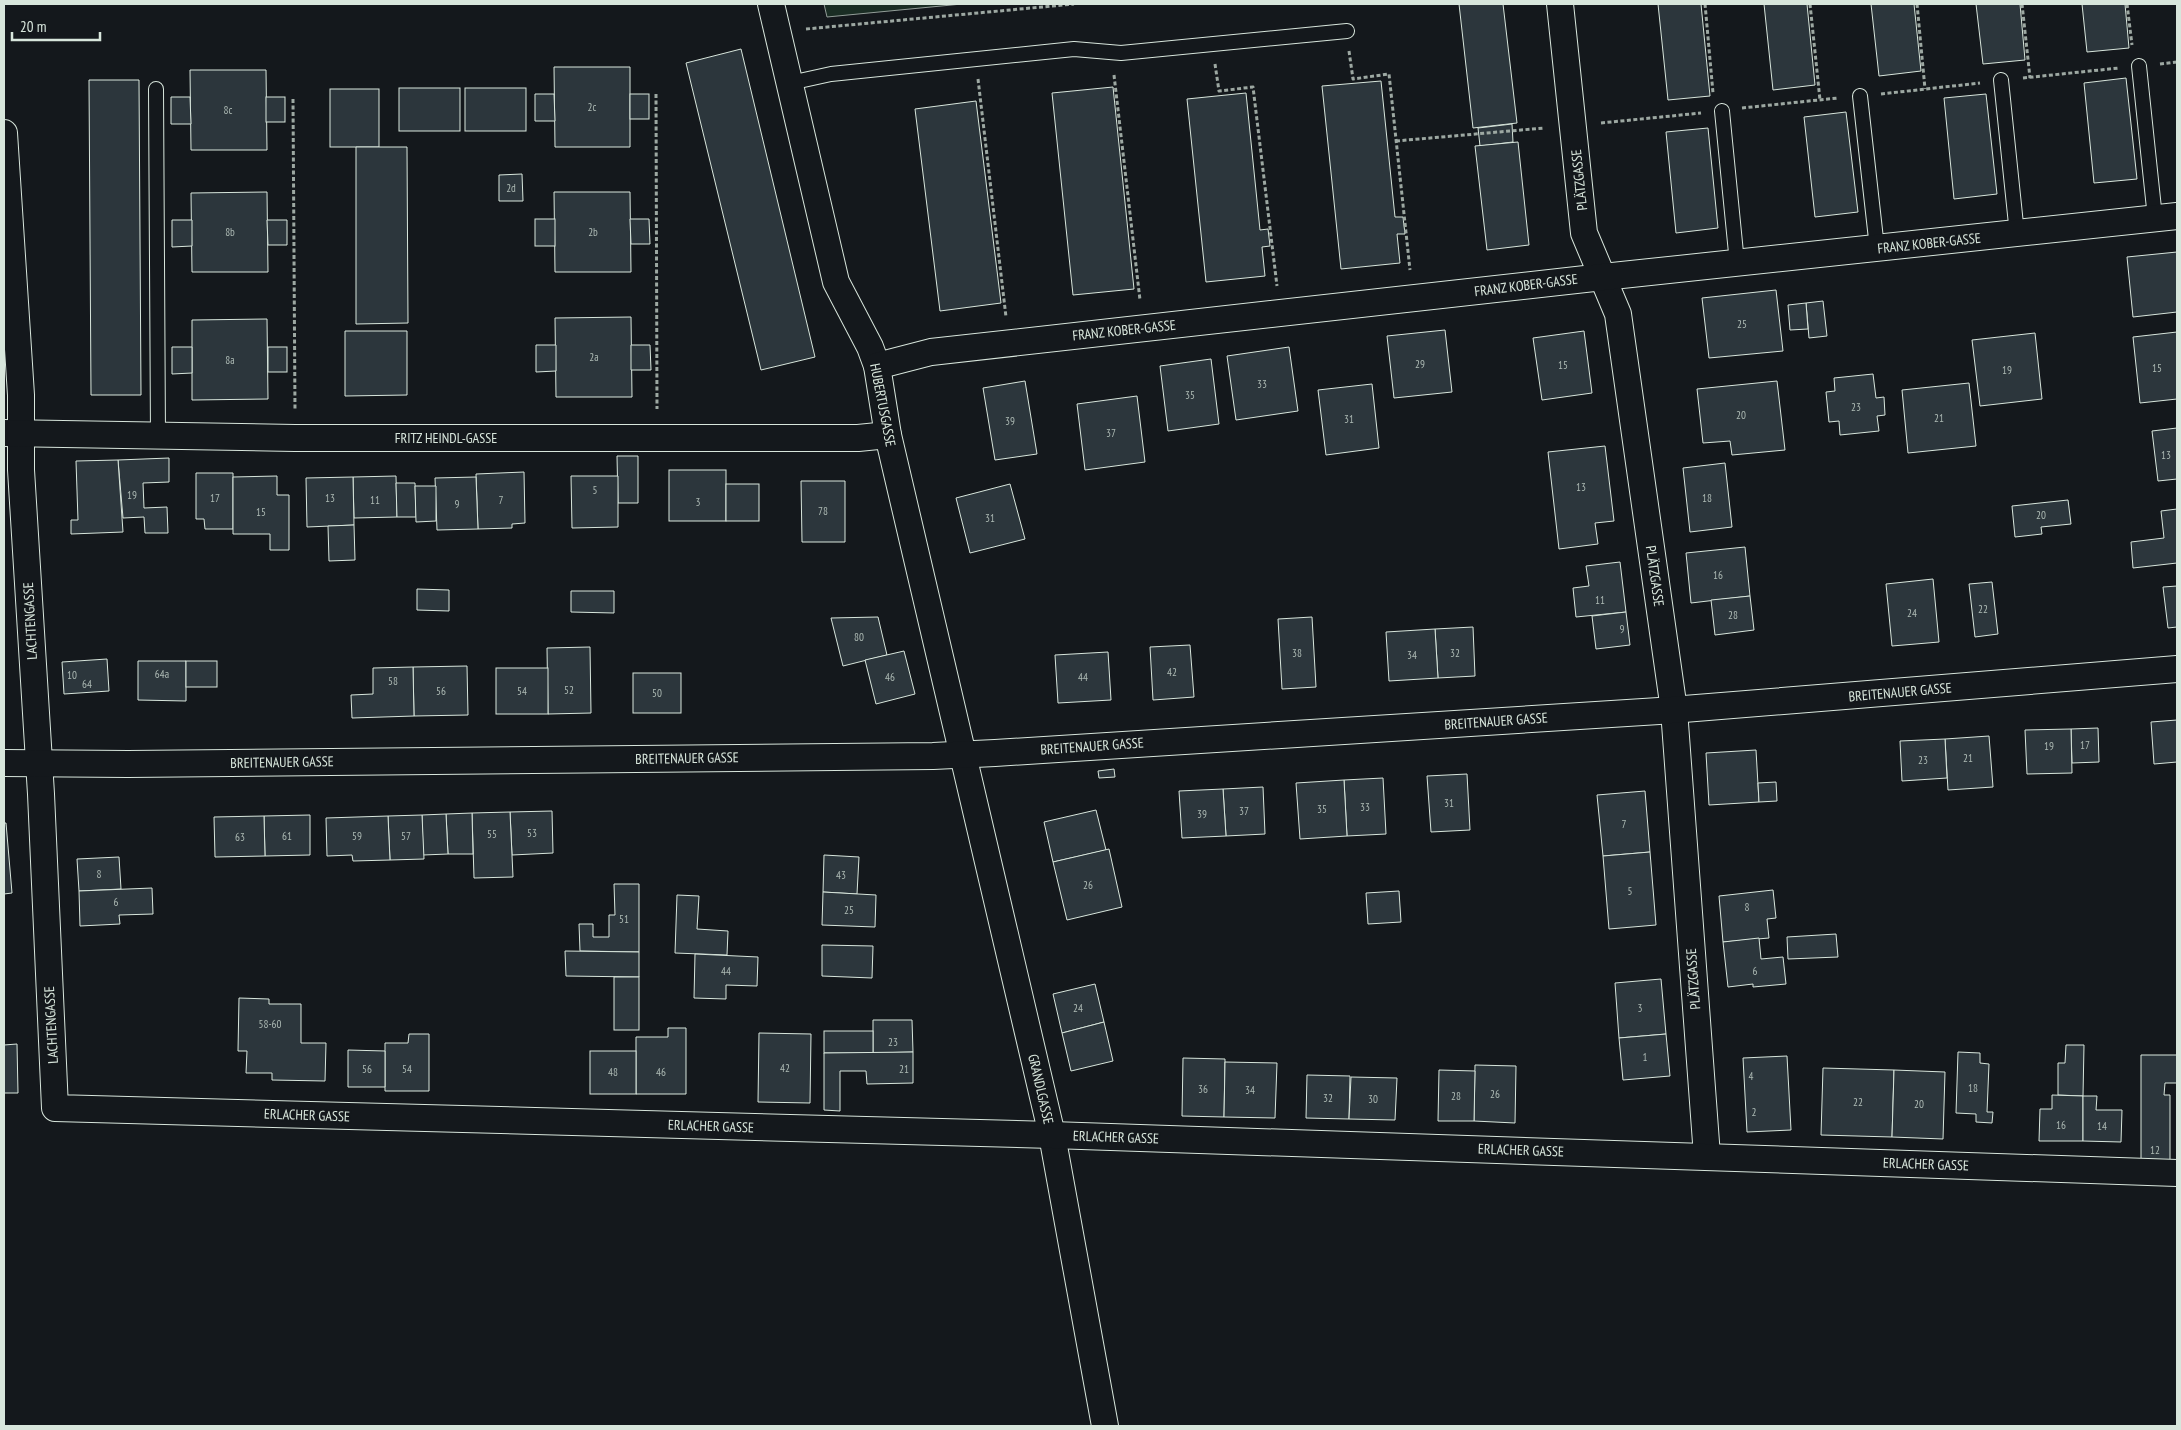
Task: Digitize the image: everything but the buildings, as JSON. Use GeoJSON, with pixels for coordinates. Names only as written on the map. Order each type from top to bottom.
{"type":"FeatureCollection","features":[{"type":"Feature","properties":{"kind":"street","name":"HUBERTUSGASSE"},"geometry":{"type":"LineString","coordinates":[[771,4],[836,282],[870,347],[877,366],[888,435],[964,754]]}},
{"type":"Feature","properties":{"kind":"street","name":"PLÄTZGASSE"},"geometry":{"type":"LineString","coordinates":[[1560,4],[1584,233],[1618,314],[1674,710],[1707,1156]]}},
{"type":"Feature","properties":{"kind":"street","name":"LACHTENGASSE"},"geometry":{"type":"LineString","coordinates":[[4,134],[21,395],[12,433],[21,470],[39,762],[55,1108]]}},
{"type":"Feature","properties":{"kind":"street","name":"FRANZ KOBER-GASSE"},"geometry":{"type":"LineString","coordinates":[[877,366],[931,352],[1603,277],[2166,217]]}},
{"type":"Feature","properties":{"kind":"street","name":"FRITZ HEINDL-GASSE"},"geometry":{"type":"LineString","coordinates":[[12,433],[295,438],[858,438],[888,435]]}},
{"type":"Feature","properties":{"kind":"street","name":"BREITENAUER GASSE"},"geometry":{"type":"LineString","coordinates":[[4,763],[128,764],[964,754],[1674,710],[2177,669]]}},
{"type":"Feature","properties":{"kind":"street","name":"GRANDLGASSE"},"geometry":{"type":"LineString","coordinates":[[964,754],[1052,1135],[1105,1426]]}},
{"type":"Feature","properties":{"kind":"street","name":"ERLACHER GASSE"},"geometry":{"type":"LineString","coordinates":[[55,1108],[1052,1135],[2177,1173]]}},
{"type":"Feature","properties":{"kind":"lane"},"geometry":{"type":"LineString","coordinates":[[790,83],[831,74],[1074,48],[1121,53],[1346,31]]}},
{"type":"Feature","properties":{"kind":"lane"},"geometry":{"type":"LineString","coordinates":[[2136,66],[2166,217]]}},
{"type":"Feature","properties":{"kind":"lane"},"geometry":{"type":"LineString","coordinates":[[2001,80],[2017,234]]}},
{"type":"Feature","properties":{"kind":"lane"},"geometry":{"type":"LineString","coordinates":[[156,89],[158,436]]}},
{"type":"Feature","properties":{"kind":"lane"},"geometry":{"type":"LineString","coordinates":[[1860,96],[1877,248]]}},
{"type":"Feature","properties":{"kind":"lane"},"geometry":{"type":"LineString","coordinates":[[1719,111],[1737,263]]}},
{"type":"Feature","properties":{"kind":"path"},"geometry":{"type":"LineString","coordinates":[[778,33],[1074,4]]}},
{"type":"Feature","properties":{"kind":"path"},"geometry":{"type":"LineString","coordinates":[[1704,4],[1719,111]]}},
{"type":"Feature","properties":{"kind":"path"},"geometry":{"type":"LineString","coordinates":[[1810,4],[1820,100]]}},
{"type":"Feature","properties":{"kind":"path"},"geometry":{"type":"LineString","coordinates":[[1917,4],[1925,89]]}},
{"type":"Feature","properties":{"kind":"path"},"geometry":{"type":"LineString","coordinates":[[2022,4],[2030,78]]}},
{"type":"Feature","properties":{"kind":"path"},"geometry":{"type":"LineString","coordinates":[[2127,4],[2136,66]]}},
{"type":"Feature","properties":{"kind":"path"},"geometry":{"type":"LineString","coordinates":[[1346,31],[1353,78],[1389,74],[1413,298]]}},
{"type":"Feature","properties":{"kind":"path"},"geometry":{"type":"LineString","coordinates":[[1212,44],[1219,91],[1253,87],[1280,313]]}},
{"type":"Feature","properties":{"kind":"path"},"geometry":{"type":"LineString","coordinates":[[1111,52],[1143,328]]}},
{"type":"Feature","properties":{"kind":"path"},"geometry":{"type":"LineString","coordinates":[[976,59],[1009,343]]}},
{"type":"Feature","properties":{"kind":"path"},"geometry":{"type":"LineString","coordinates":[[1396,141],[1719,111],[2177,62]]}},
{"type":"Feature","properties":{"kind":"path"},"geometry":{"type":"LineString","coordinates":[[656,94],[657,438]]}},
{"type":"Feature","properties":{"kind":"path"},"geometry":{"type":"LineString","coordinates":[[293,99],[295,438]]}},
{"type":"Feature","properties":{"kind":"green space"},"geometry":{"type":"Polygon","coordinates":[[[824,4],[962,4],[827,17],[824,4]]]}}]}
